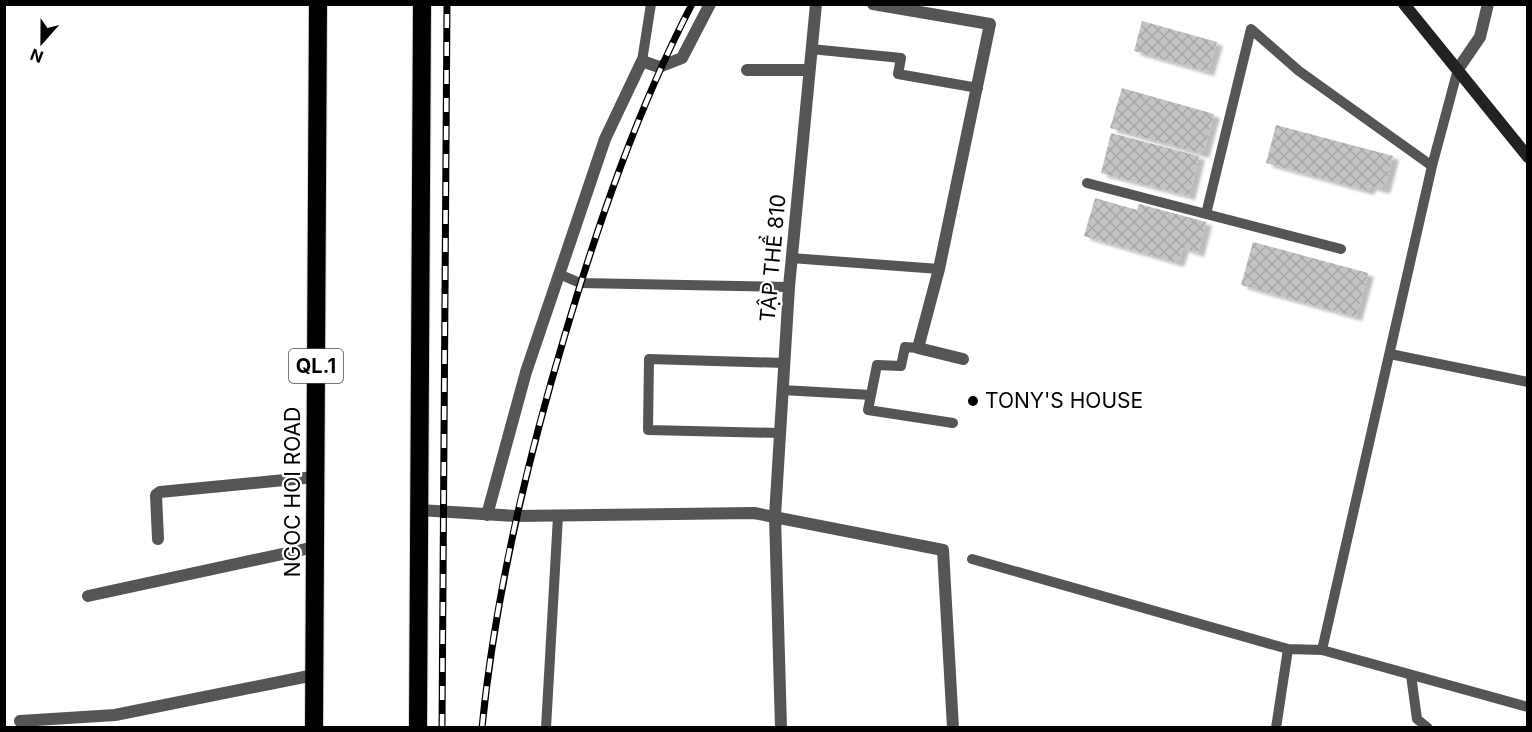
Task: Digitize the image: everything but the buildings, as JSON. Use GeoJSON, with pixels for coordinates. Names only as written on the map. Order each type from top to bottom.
{"type":"FeatureCollection","features":[{"type":"Feature","properties":{"kind":"highway","name":"NGOC HOI ROAD"},"geometry":{"type":"LineString","coordinates":[[314,728],[318,4]]}},
{"type":"Feature","properties":{"kind":"highway"},"geometry":{"type":"LineString","coordinates":[[418,728],[422,4]]}},
{"type":"Feature","properties":{"kind":"street"},"geometry":{"type":"LineString","coordinates":[[487,515],[526,372],[604,139],[642,61],[659,67],[682,58],[710,4]]}},
{"type":"Feature","properties":{"kind":"street","name":"TẬP THỂ 810"},"geometry":{"type":"LineString","coordinates":[[781,728],[775,516],[791,258],[816,4]]}},
{"type":"Feature","properties":{"kind":"street"},"geometry":{"type":"LineString","coordinates":[[873,4],[990,24],[939,268],[918,348],[963,359]]}},
{"type":"Feature","properties":{"kind":"street"},"geometry":{"type":"LineString","coordinates":[[1404,4],[1527,157]]}},
{"type":"Feature","properties":{"kind":"street"},"geometry":{"type":"LineString","coordinates":[[1458,69],[1480,37],[1488,4]]}},
{"type":"Feature","properties":{"kind":"street"},"geometry":{"type":"LineString","coordinates":[[747,70],[809,70]]}},
{"type":"Feature","properties":{"kind":"street"},"geometry":{"type":"LineString","coordinates":[[158,539],[156,495],[160,492],[315,477]]}},
{"type":"Feature","properties":{"kind":"street"},"geometry":{"type":"LineString","coordinates":[[419,510],[487,515],[558,516],[754,513],[943,550],[953,728]]}},
{"type":"Feature","properties":{"kind":"street"},"geometry":{"type":"LineString","coordinates":[[88,596],[315,547]]}},
{"type":"Feature","properties":{"kind":"street"},"geometry":{"type":"LineString","coordinates":[[20,721],[115,715],[314,675]]}},
{"type":"Feature","properties":{"kind":"lane"},"geometry":{"type":"LineString","coordinates":[[642,61],[651,4]]}},
{"type":"Feature","properties":{"kind":"lane"},"geometry":{"type":"LineString","coordinates":[[1206,214],[1251,29],[1299,71],[1432,166]]}},
{"type":"Feature","properties":{"kind":"lane"},"geometry":{"type":"LineString","coordinates":[[811,49],[901,58],[897,74],[978,88]]}},
{"type":"Feature","properties":{"kind":"lane"},"geometry":{"type":"LineString","coordinates":[[1322,650],[1432,166],[1458,69]]}},
{"type":"Feature","properties":{"kind":"lane"},"geometry":{"type":"LineString","coordinates":[[1087,183],[1341,249]]}},
{"type":"Feature","properties":{"kind":"lane"},"geometry":{"type":"LineString","coordinates":[[791,258],[939,268]]}},
{"type":"Feature","properties":{"kind":"lane"},"geometry":{"type":"LineString","coordinates":[[559,274],[580,283],[789,287]]}},
{"type":"Feature","properties":{"kind":"lane"},"geometry":{"type":"LineString","coordinates":[[918,348],[905,347],[901,366],[877,365],[868,410],[953,423]]}},
{"type":"Feature","properties":{"kind":"lane"},"geometry":{"type":"LineString","coordinates":[[1390,354],[1527,382]]}},
{"type":"Feature","properties":{"kind":"lane"},"geometry":{"type":"LineString","coordinates":[[780,433],[648,430],[649,359],[784,363]]}},
{"type":"Feature","properties":{"kind":"lane"},"geometry":{"type":"LineString","coordinates":[[782,390],[871,396]]}},
{"type":"Feature","properties":{"kind":"lane"},"geometry":{"type":"LineString","coordinates":[[546,728],[558,516]]}},
{"type":"Feature","properties":{"kind":"lane"},"geometry":{"type":"LineString","coordinates":[[972,559],[1288,649],[1322,650],[1527,707]]}},
{"type":"Feature","properties":{"kind":"lane"},"geometry":{"type":"LineString","coordinates":[[1276,728],[1288,649]]}},
{"type":"Feature","properties":{"kind":"lane"},"geometry":{"type":"LineString","coordinates":[[1411,675],[1417,719],[1428,728]]}},
{"type":"Feature","properties":{"kind":"railway"},"geometry":{"type":"LineString","coordinates":[[442,728],[447,4]]}},
{"type":"Feature","properties":{"kind":"railway"},"geometry":{"type":"LineString","coordinates":[[482,728],[504,580],[525,482],[550,386],[620,168],[636,126],[692,4]]}},
{"type":"Feature","properties":{"kind":"place","name":"TONY'S HOUSE"},"geometry":{"type":"Point","coordinates":[973,401]}}]}
